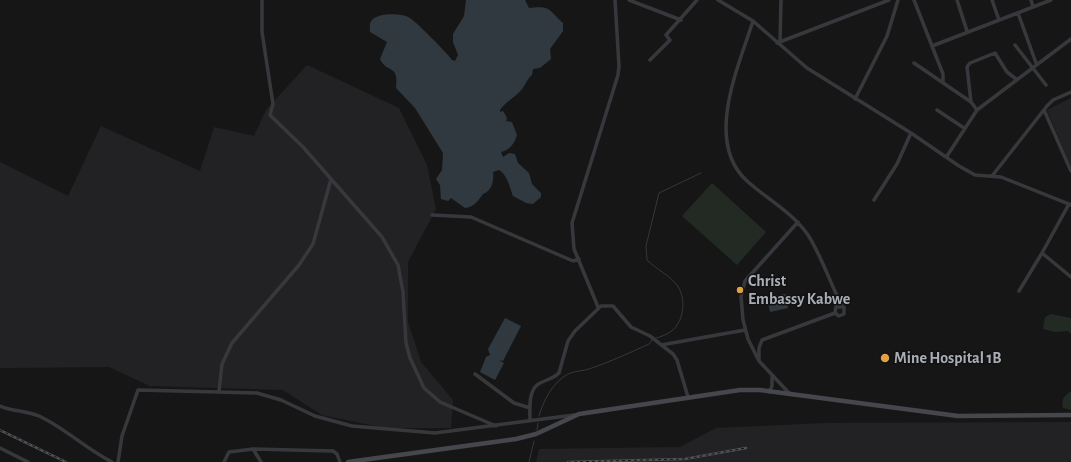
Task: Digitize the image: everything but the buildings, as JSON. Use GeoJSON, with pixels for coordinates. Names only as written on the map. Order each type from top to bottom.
{"type":"FeatureCollection","features":[{"type":"Feature","properties":{"kind":"street"},"geometry":{"type":"LineString","coordinates":[[262,0],[262,32],[273,104],[270,115],[303,147],[382,237],[398,265],[403,292],[406,343],[410,358],[424,388],[440,402],[496,426]]}},
{"type":"Feature","properties":{"kind":"street"},"geometry":{"type":"LineString","coordinates":[[598,307],[574,249],[572,223],[612,99],[619,66],[614,0]]}},
{"type":"Feature","properties":{"kind":"street"},"geometry":{"type":"LineString","coordinates":[[629,0],[681,20]]}},
{"type":"Feature","properties":{"kind":"street"},"geometry":{"type":"LineString","coordinates":[[650,60],[670,40],[666,35],[681,20],[697,0]]}},
{"type":"Feature","properties":{"kind":"street"},"geometry":{"type":"LineString","coordinates":[[718,0],[753,21],[808,68],[947,156],[952,162],[975,175],[1007,179],[1070,204],[1019,291]]}},
{"type":"Feature","properties":{"kind":"street"},"geometry":{"type":"LineString","coordinates":[[778,42],[781,0]]}},
{"type":"Feature","properties":{"kind":"street"},"geometry":{"type":"LineString","coordinates":[[778,42],[889,0]]}},
{"type":"Feature","properties":{"kind":"street"},"geometry":{"type":"LineString","coordinates":[[855,99],[887,36],[898,0]]}},
{"type":"Feature","properties":{"kind":"street"},"geometry":{"type":"LineString","coordinates":[[914,0],[943,74],[943,83]]}},
{"type":"Feature","properties":{"kind":"street"},"geometry":{"type":"LineString","coordinates":[[956,0],[967,31]]}},
{"type":"Feature","properties":{"kind":"street"},"geometry":{"type":"LineString","coordinates":[[992,0],[999,20]]}},
{"type":"Feature","properties":{"kind":"street"},"geometry":{"type":"LineString","coordinates":[[1031,0],[1033,7]]}},
{"type":"Feature","properties":{"kind":"street"},"geometry":{"type":"LineString","coordinates":[[932,46],[967,31],[1051,0]]}},
{"type":"Feature","properties":{"kind":"street"},"geometry":{"type":"LineString","coordinates":[[1018,13],[1036,63]]}},
{"type":"Feature","properties":{"kind":"street"},"geometry":{"type":"LineString","coordinates":[[753,21],[732,91],[726,119],[726,138],[729,153],[738,172],[798,222],[814,247],[837,297],[845,310],[844,314],[839,316],[835,312]]}},
{"type":"Feature","properties":{"kind":"street"},"geometry":{"type":"LineString","coordinates":[[947,156],[977,110],[1036,63],[1071,39]]}},
{"type":"Feature","properties":{"kind":"street"},"geometry":{"type":"LineString","coordinates":[[1015,45],[1046,85]]}},
{"type":"Feature","properties":{"kind":"street"},"geometry":{"type":"LineString","coordinates":[[971,102],[967,67],[970,63],[995,54],[1007,72],[1016,79]]}},
{"type":"Feature","properties":{"kind":"street"},"geometry":{"type":"LineString","coordinates":[[914,63],[971,102],[977,110]]}},
{"type":"Feature","properties":{"kind":"street"},"geometry":{"type":"LineString","coordinates":[[992,176],[1044,110],[1054,100],[1071,92]]}},
{"type":"Feature","properties":{"kind":"street"},"geometry":{"type":"LineString","coordinates":[[937,110],[964,128]]}},
{"type":"Feature","properties":{"kind":"street"},"geometry":{"type":"LineString","coordinates":[[1044,110],[1071,171]]}},
{"type":"Feature","properties":{"kind":"street"},"geometry":{"type":"LineString","coordinates":[[874,200],[897,164],[911,133]]}},
{"type":"Feature","properties":{"kind":"street"},"geometry":{"type":"LineString","coordinates":[[219,391],[222,364],[232,343],[299,265],[313,244],[331,179]]}},
{"type":"Feature","properties":{"kind":"street"},"geometry":{"type":"LineString","coordinates":[[432,215],[471,217],[573,261],[579,259]]}},
{"type":"Feature","properties":{"kind":"street"},"geometry":{"type":"LineString","coordinates":[[792,396],[772,377],[759,361],[745,330],[741,296],[743,284],[798,222]]}},
{"type":"Feature","properties":{"kind":"street"},"geometry":{"type":"LineString","coordinates":[[1042,253],[1071,277]]}},
{"type":"Feature","properties":{"kind":"street"},"geometry":{"type":"LineString","coordinates":[[759,361],[759,348],[762,340],[835,312],[837,307],[837,297]]}},
{"type":"Feature","properties":{"kind":"street"},"geometry":{"type":"LineString","coordinates":[[530,421],[532,395],[537,385],[559,373],[565,346],[598,307],[613,306],[631,327],[650,336],[673,354],[678,360],[688,397]]}},
{"type":"Feature","properties":{"kind":"street"},"geometry":{"type":"LineString","coordinates":[[837,307],[842,306]]}},
{"type":"Feature","properties":{"kind":"street"},"geometry":{"type":"LineString","coordinates":[[659,344],[745,330]]}},
{"type":"Feature","properties":{"kind":"street"},"geometry":{"type":"LineString","coordinates":[[474,374],[509,400],[530,408]]}},
{"type":"Feature","properties":{"kind":"street"},"geometry":{"type":"LineString","coordinates":[[769,392],[772,386],[772,377]]}},
{"type":"Feature","properties":{"kind":"street"},"geometry":{"type":"LineString","coordinates":[[118,462],[122,436],[138,390],[219,391],[265,395],[315,416],[352,426],[435,433],[496,426],[740,390],[769,392],[958,416],[1071,415]]}},
{"type":"Feature","properties":{"kind":"street"},"geometry":{"type":"LineString","coordinates":[[0,406],[38,416],[77,438],[100,456],[112,462]]}},
{"type":"Feature","properties":{"kind":"street"},"geometry":{"type":"LineString","coordinates":[[348,462],[516,439],[536,434],[579,414]]}},
{"type":"Feature","properties":{"kind":"street"},"geometry":{"type":"LineString","coordinates":[[0,448],[28,462]]}},
{"type":"Feature","properties":{"kind":"street"},"geometry":{"type":"LineString","coordinates":[[224,462],[229,452],[253,449],[333,451],[337,454],[340,462]]}},
{"type":"Feature","properties":{"kind":"street"},"geometry":{"type":"LineString","coordinates":[[253,449],[261,462]]}},
{"type":"Feature","properties":{"kind":"shaded area"},"geometry":{"type":"Polygon","coordinates":[[[466,0],[525,0],[529,8],[546,8],[563,23],[563,31],[550,49],[551,59],[540,68],[533,69],[532,75],[522,89],[500,110],[500,112],[503,111],[507,118],[506,121],[512,122],[517,135],[511,146],[507,150],[501,152],[503,157],[509,153],[515,154],[518,163],[529,173],[532,184],[541,193],[541,197],[533,204],[526,203],[513,196],[506,178],[499,170],[493,172],[493,182],[488,191],[471,206],[465,208],[451,198],[448,201],[441,199],[440,185],[436,179],[442,170],[443,153],[415,108],[396,88],[397,80],[394,72],[386,67],[380,59],[387,42],[370,32],[370,23],[379,16],[395,14],[408,17],[417,24],[452,60],[455,61],[458,55],[453,42],[453,34],[464,16],[466,0]]]}},
{"type":"Feature","properties":{"kind":"shaded area"},"geometry":{"type":"Polygon","coordinates":[[[307,65],[399,108],[427,165],[436,209],[408,262],[408,322],[421,362],[453,400],[451,428],[385,428],[322,415],[283,390],[150,386],[109,367],[0,368],[0,162],[68,196],[101,126],[200,171],[214,127],[254,136],[266,110],[307,65]]]}},
{"type":"Feature","properties":{"kind":"shaded area"},"geometry":{"type":"Polygon","coordinates":[[[1071,98],[1071,167],[1047,110],[1071,98]]]}},
{"type":"Feature","properties":{"kind":"shaded area"},"geometry":{"type":"Polygon","coordinates":[[[712,183],[766,232],[737,265],[682,216],[712,183]]]}},
{"type":"Feature","properties":{"kind":"shaded area"},"geometry":{"type":"Polygon","coordinates":[[[786,294],[788,308],[770,312],[767,297],[786,294]]]}},
{"type":"Feature","properties":{"kind":"shaded area"},"geometry":{"type":"Polygon","coordinates":[[[1051,314],[1071,318],[1071,334],[1068,331],[1055,332],[1043,329],[1045,317],[1051,314]]]}},
{"type":"Feature","properties":{"kind":"shaded area"},"geometry":{"type":"Polygon","coordinates":[[[505,318],[521,326],[503,361],[499,360],[504,363],[495,380],[480,372],[486,357],[490,355],[488,349],[505,318]]]}},
{"type":"Feature","properties":{"kind":"shaded area"},"geometry":{"type":"Polygon","coordinates":[[[1071,391],[1071,410],[1063,408],[1062,402],[1065,396],[1071,391]]]}},
{"type":"Feature","properties":{"kind":"shaded area"},"geometry":{"type":"Polygon","coordinates":[[[1071,422],[1071,462],[536,462],[539,449],[680,447],[716,428],[826,423],[1071,422]]]}},
{"type":"Feature","properties":{"kind":"waterway"},"geometry":{"type":"LineString","coordinates":[[656,338],[673,330],[680,320],[683,310],[679,288],[670,278],[647,260],[646,246],[659,193],[701,173]]}},
{"type":"Feature","properties":{"kind":"waterway"},"geometry":{"type":"LineString","coordinates":[[539,416],[549,392],[563,377],[570,373],[589,369],[619,357],[649,344],[653,339]]}},
{"type":"Feature","properties":{"kind":"waterway"},"geometry":{"type":"LineString","coordinates":[[537,430],[538,423]]}},
{"type":"Feature","properties":{"kind":"waterway"},"geometry":{"type":"LineString","coordinates":[[529,462],[534,441]]}},
{"type":"Feature","properties":{"kind":"railway"},"geometry":{"type":"LineString","coordinates":[[0,430],[66,462]]}},
{"type":"Feature","properties":{"kind":"railway"},"geometry":{"type":"LineString","coordinates":[[568,462],[685,459],[746,448]]}},
{"type":"Feature","properties":{"kind":"place","name":"Christ Embassy Kabwe"},"geometry":{"type":"Point","coordinates":[740,290]}},
{"type":"Feature","properties":{"kind":"place","name":"Mine Hospital 1B"},"geometry":{"type":"Point","coordinates":[885,358]}}]}
